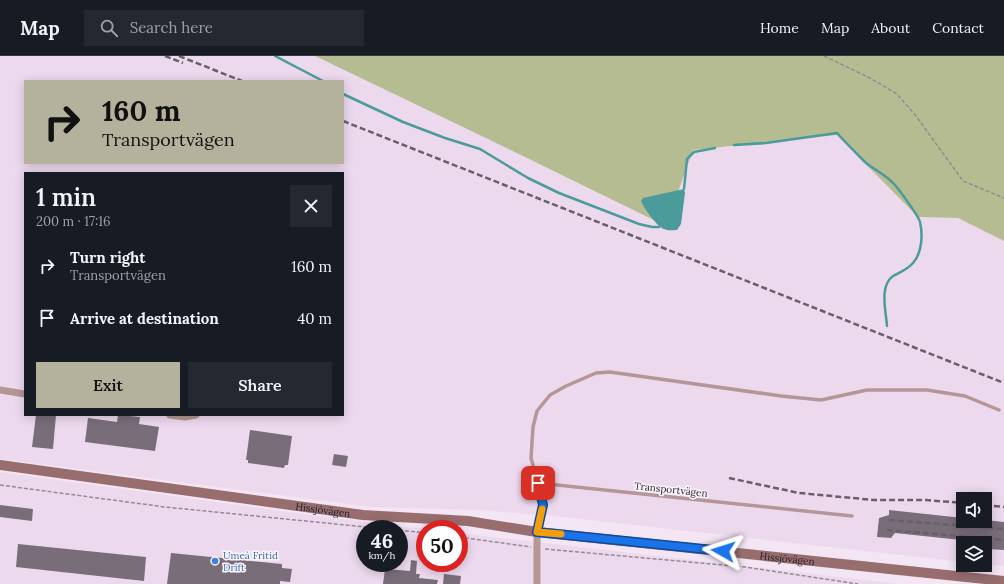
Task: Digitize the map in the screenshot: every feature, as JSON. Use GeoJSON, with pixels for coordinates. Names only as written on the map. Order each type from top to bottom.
{"type":"FeatureCollection","features":[{"type":"Feature","properties":{"kind":"main road","name":"Hissjövägen"},"geometry":{"type":"LineString","coordinates":[[0,465],[363,515],[468,521],[537,532],[1002,582]]}},
{"type":"Feature","properties":{"kind":"street"},"geometry":{"type":"LineString","coordinates":[[0,390],[24,394]]}},
{"type":"Feature","properties":{"kind":"street"},"geometry":{"type":"LineString","coordinates":[[178,416],[190,416]]}},
{"type":"Feature","properties":{"kind":"street"},"geometry":{"type":"LineString","coordinates":[[537,532],[537,584]]}},
{"type":"Feature","properties":{"kind":"lane"},"geometry":{"type":"LineString","coordinates":[[537,532],[543,505],[531,458],[533,427],[537,411],[550,396],[571,383],[596,373],[610,372],[781,396],[821,400],[867,390],[927,390],[965,396],[1000,410]]}},
{"type":"Feature","properties":{"kind":"lane","name":"Transportvägen"},"geometry":{"type":"LineString","coordinates":[[538,483],[852,516]]}},
{"type":"Feature","properties":{"kind":"path"},"geometry":{"type":"LineString","coordinates":[[824,56],[870,78],[897,94],[916,116],[963,181],[1004,198]]}},
{"type":"Feature","properties":{"kind":"path"},"geometry":{"type":"LineString","coordinates":[[0,485],[165,507],[356,526]]}},
{"type":"Feature","properties":{"kind":"path"},"geometry":{"type":"LineString","coordinates":[[468,538],[537,548],[745,567],[858,584]]}},
{"type":"Feature","properties":{"kind":"shaded area"},"geometry":{"type":"Polygon","coordinates":[[[0,56],[315,56],[666,226],[693,150],[837,135],[918,217],[958,218],[1004,241],[1004,566],[992,565],[992,536],[956,536],[956,561],[554,516],[479,510],[371,507],[0,459],[0,56]]]}},
{"type":"Feature","properties":{"kind":"shaded area"},"geometry":{"type":"Polygon","coordinates":[[[315,56],[1004,56],[1004,241],[958,218],[918,217],[837,135],[693,150],[666,226],[315,56]]]}},
{"type":"Feature","properties":{"kind":"shaded area"},"geometry":{"type":"Polygon","coordinates":[[[684,189],[685,193],[681,224],[677,230],[667,230],[661,228],[651,217],[641,201],[643,198],[684,189]]]}},
{"type":"Feature","properties":{"kind":"shaded area"},"geometry":{"type":"Polygon","coordinates":[[[0,472],[356,521],[356,572],[408,572],[408,527],[416,528],[416,572],[468,572],[468,534],[899,584],[0,584],[0,472]]]}},
{"type":"Feature","properties":{"kind":"building"},"geometry":{"type":"Polygon","coordinates":[[[36,416],[56,416],[53,449],[32,447],[36,416]]]}},
{"type":"Feature","properties":{"kind":"building"},"geometry":{"type":"Polygon","coordinates":[[[118,416],[140,417],[139,424],[159,427],[155,451],[85,442],[88,418],[117,422],[118,416]]]}},
{"type":"Feature","properties":{"kind":"building"},"geometry":{"type":"Polygon","coordinates":[[[250,430],[292,436],[288,465],[285,465],[284,468],[248,463],[248,460],[246,460],[250,430]]]}},
{"type":"Feature","properties":{"kind":"building"},"geometry":{"type":"Polygon","coordinates":[[[334,454],[348,456],[346,467],[332,465],[334,454]]]}},
{"type":"Feature","properties":{"kind":"building"},"geometry":{"type":"Polygon","coordinates":[[[0,505],[33,509],[32,521],[0,517],[0,505]]]}},
{"type":"Feature","properties":{"kind":"building"},"geometry":{"type":"Polygon","coordinates":[[[889,510],[956,517],[956,528],[992,528],[992,521],[1004,522],[1004,550],[992,549],[992,536],[956,536],[956,539],[895,533],[891,538],[877,537],[879,518],[889,515],[889,510]]]}},
{"type":"Feature","properties":{"kind":"building"},"geometry":{"type":"Polygon","coordinates":[[[18,544],[146,557],[144,581],[16,567],[18,544]]]}},
{"type":"Feature","properties":{"kind":"building"},"geometry":{"type":"Polygon","coordinates":[[[171,553],[282,564],[282,568],[292,569],[290,582],[280,581],[280,584],[167,584],[171,553]]]}},
{"type":"Feature","properties":{"kind":"building"},"geometry":{"type":"Polygon","coordinates":[[[411,560],[416,561],[416,574],[420,574],[419,578],[438,580],[437,584],[383,584],[385,572],[410,571],[411,560]]]}},
{"type":"Feature","properties":{"kind":"building"},"geometry":{"type":"Polygon","coordinates":[[[444,574],[461,576],[460,584],[443,584],[444,574]]]}},
{"type":"Feature","properties":{"kind":"waterway"},"geometry":{"type":"LineString","coordinates":[[275,56],[321,80]]}},
{"type":"Feature","properties":{"kind":"waterway"},"geometry":{"type":"LineString","coordinates":[[344,94],[403,122],[445,138],[480,149],[528,178],[559,193],[639,224],[659,227]]}},
{"type":"Feature","properties":{"kind":"waterway"},"geometry":{"type":"LineString","coordinates":[[734,145],[766,143],[837,133],[865,162],[886,176],[895,185],[919,219],[921,238],[920,249],[916,259],[906,269],[893,276],[886,286],[884,299],[887,326]]}},
{"type":"Feature","properties":{"kind":"waterway"},"geometry":{"type":"LineString","coordinates":[[684,189],[687,159],[694,152],[715,148]]}},
{"type":"Feature","properties":{"kind":"railway"},"geometry":{"type":"LineString","coordinates":[[165,56],[183,63]]}},
{"type":"Feature","properties":{"kind":"railway"},"geometry":{"type":"LineString","coordinates":[[179,56],[239,80]]}},
{"type":"Feature","properties":{"kind":"railway"},"geometry":{"type":"LineString","coordinates":[[344,121],[1004,383]]}},
{"type":"Feature","properties":{"kind":"railway"},"geometry":{"type":"LineString","coordinates":[[729,478],[799,493],[874,500],[926,500],[956,502]]}},
{"type":"Feature","properties":{"kind":"railway"},"geometry":{"type":"LineString","coordinates":[[992,506],[1004,507]]}},
{"type":"Feature","properties":{"kind":"railway"},"geometry":{"type":"LineString","coordinates":[[889,520],[1004,529]]}},
{"type":"Feature","properties":{"kind":"railway"},"geometry":{"type":"LineString","coordinates":[[887,530],[1004,540]]}},
{"type":"Feature","properties":{"kind":"slow traffic"},"geometry":{"type":"LineString","coordinates":[[542,509],[537,532],[561,534]]}},
{"type":"Feature","properties":{"kind":"place","name":"Umeå Fritid Drift"},"geometry":{"type":"Point","coordinates":[215,561]}},
{"type":"Feature","properties":{"kind":"route"},"geometry":{"type":"LineString","coordinates":[[538,483],[543,505],[537,532],[723,551]]}}]}
